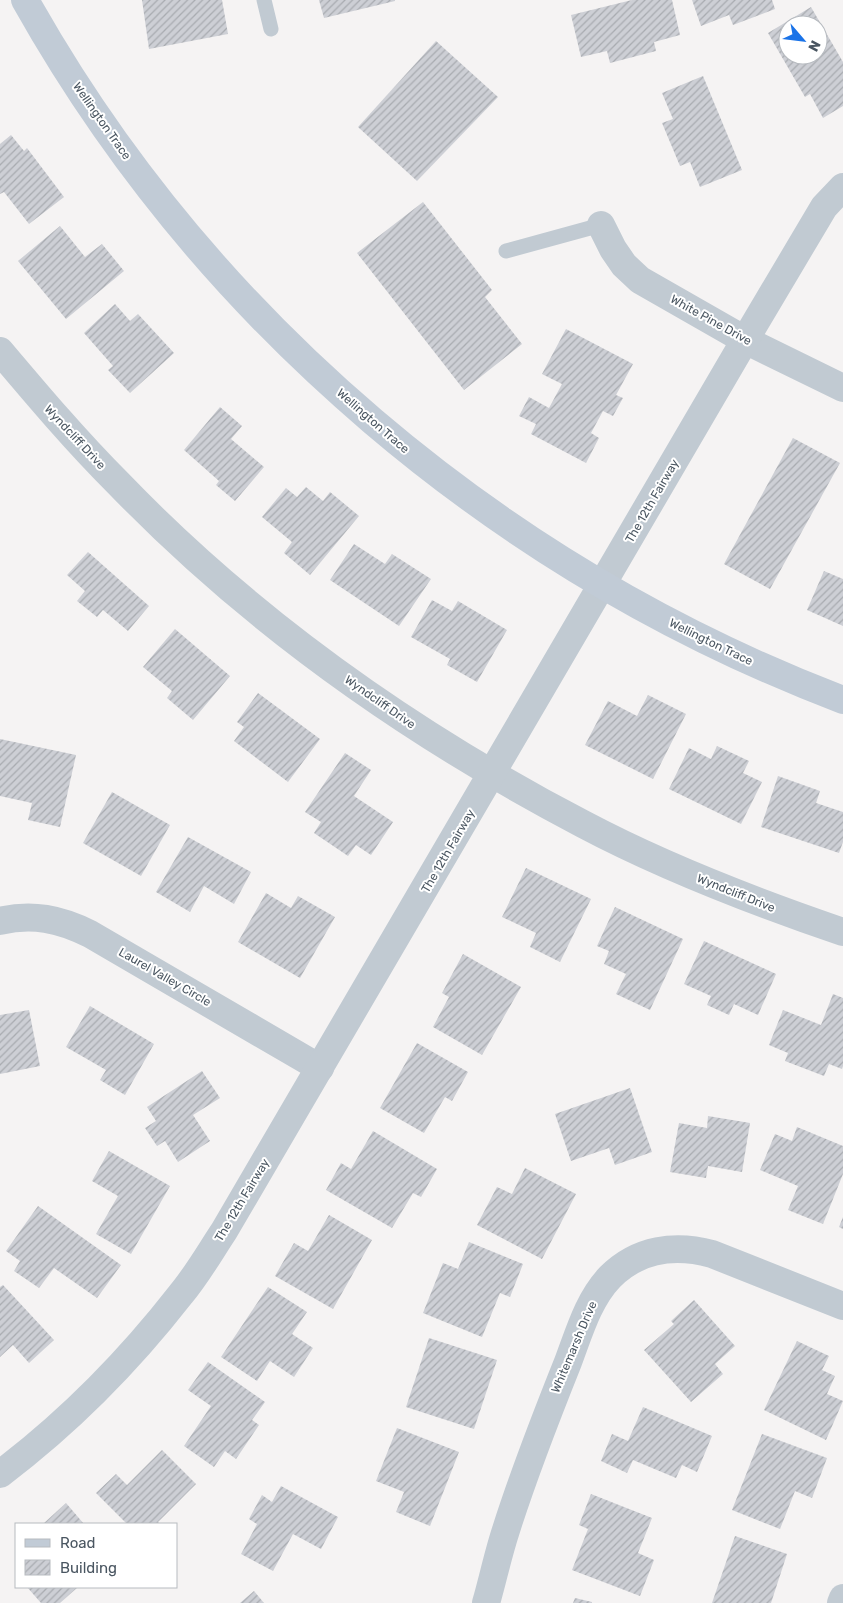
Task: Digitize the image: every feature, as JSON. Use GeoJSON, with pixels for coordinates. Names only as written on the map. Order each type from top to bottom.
{"type":"FeatureCollection","features":[{"type":"Feature","properties":{"kind":"street","name":"Wellington Trace"},"geometry":{"type":"LineString","coordinates":[[25,0],[44,35],[98,119],[158,199],[222,275],[291,347],[364,414],[441,477],[522,535],[603,586],[703,639],[793,681],[843,700]]}},
{"type":"Feature","properties":{"kind":"street","name":"The 12th Fairway"},"geometry":{"type":"LineString","coordinates":[[0,1474],[28,1453],[84,1404],[135,1350],[182,1293],[224,1231],[603,586],[745,340],[824,208],[843,187]]}},
{"type":"Feature","properties":{"kind":"street","name":"White Pine Drive"},"geometry":{"type":"LineString","coordinates":[[601,225],[613,249],[624,265],[640,280],[745,340],[843,388]]}},
{"type":"Feature","properties":{"kind":"street","name":"Wyndcliff Drive"},"geometry":{"type":"LineString","coordinates":[[0,351],[47,407],[119,485],[203,565],[256,610],[319,659],[406,721],[492,775],[585,826],[694,876],[792,915],[843,932]]}},
{"type":"Feature","properties":{"kind":"street","name":"Laurel Valley Circle"},"geometry":{"type":"LineString","coordinates":[[0,921],[31,917],[71,924],[320,1068]]}},
{"type":"Feature","properties":{"kind":"street","name":"Whitemarsh Drive"},"geometry":{"type":"LineString","coordinates":[[486,1603],[506,1530],[552,1402],[589,1310],[598,1291],[624,1265],[640,1256],[658,1250],[694,1249],[712,1254],[843,1306]]}},
{"type":"Feature","properties":{"kind":"street"},"geometry":{"type":"LineString","coordinates":[[841,1603],[843,1598]]}},
{"type":"Feature","properties":{"kind":"lane"},"geometry":{"type":"LineString","coordinates":[[264,0],[271,29]]}},
{"type":"Feature","properties":{"kind":"lane"},"geometry":{"type":"LineString","coordinates":[[506,251],[601,225]]}},
{"type":"Feature","properties":{"kind":"building"},"geometry":{"type":"Polygon","coordinates":[[[142,0],[222,0],[228,34],[149,49],[142,0]]]}},
{"type":"Feature","properties":{"kind":"building"},"geometry":{"type":"Polygon","coordinates":[[[319,0],[395,0],[395,1],[324,18],[319,0]]]}},
{"type":"Feature","properties":{"kind":"building"},"geometry":{"type":"Polygon","coordinates":[[[632,0],[672,0],[680,35],[654,42],[656,51],[610,63],[607,51],[581,57],[571,15],[632,0]]]}},
{"type":"Feature","properties":{"kind":"building"},"geometry":{"type":"Polygon","coordinates":[[[692,0],[772,0],[775,9],[733,25],[729,15],[701,26],[692,0]]]}},
{"type":"Feature","properties":{"kind":"building"},"geometry":{"type":"Polygon","coordinates":[[[811,7],[816,15],[798,15],[811,7]]]}},
{"type":"Feature","properties":{"kind":"building"},"geometry":{"type":"Polygon","coordinates":[[[778,27],[778,50],[768,33],[778,27]]]}},
{"type":"Feature","properties":{"kind":"building"},"geometry":{"type":"Polygon","coordinates":[[[828,36],[843,62],[843,106],[823,118],[810,94],[805,97],[786,65],[828,65],[828,36]]]}},
{"type":"Feature","properties":{"kind":"building"},"geometry":{"type":"Polygon","coordinates":[[[436,41],[498,97],[417,181],[358,127],[436,41]]]}},
{"type":"Feature","properties":{"kind":"building"},"geometry":{"type":"Polygon","coordinates":[[[703,76],[742,170],[700,187],[690,162],[680,166],[662,123],[673,119],[662,93],[703,76]]]}},
{"type":"Feature","properties":{"kind":"building"},"geometry":{"type":"Polygon","coordinates":[[[11,135],[24,151],[27,148],[64,197],[29,224],[4,192],[0,194],[0,144],[11,135]]]}},
{"type":"Feature","properties":{"kind":"building"},"geometry":{"type":"Polygon","coordinates":[[[423,202],[492,290],[485,297],[522,344],[464,390],[357,253],[423,202]]]}},
{"type":"Feature","properties":{"kind":"building"},"geometry":{"type":"Polygon","coordinates":[[[60,226],[85,257],[102,244],[124,271],[66,319],[18,261],[60,226]]]}},
{"type":"Feature","properties":{"kind":"building"},"geometry":{"type":"Polygon","coordinates":[[[115,304],[130,321],[138,314],[174,353],[130,393],[108,370],[113,366],[84,333],[115,304]]]}},
{"type":"Feature","properties":{"kind":"building"},"geometry":{"type":"Polygon","coordinates":[[[566,329],[633,364],[616,395],[623,398],[613,416],[603,411],[591,433],[599,438],[586,463],[531,434],[536,424],[519,416],[529,397],[549,408],[562,384],[542,374],[566,329]]]}},
{"type":"Feature","properties":{"kind":"building"},"geometry":{"type":"Polygon","coordinates":[[[220,407],[242,426],[231,439],[264,467],[235,501],[216,485],[219,481],[184,450],[220,407]]]}},
{"type":"Feature","properties":{"kind":"building"},"geometry":{"type":"Polygon","coordinates":[[[793,438],[840,463],[770,589],[724,564],[793,438]]]}},
{"type":"Feature","properties":{"kind":"building"},"geometry":{"type":"Polygon","coordinates":[[[306,487],[323,501],[330,492],[359,516],[310,575],[284,553],[292,542],[262,517],[286,488],[297,497],[306,487]]]}},
{"type":"Feature","properties":{"kind":"building"},"geometry":{"type":"Polygon","coordinates":[[[354,544],[385,564],[392,554],[431,579],[399,626],[330,580],[354,544]]]}},
{"type":"Feature","properties":{"kind":"building"},"geometry":{"type":"Polygon","coordinates":[[[88,552],[149,606],[128,631],[103,610],[97,617],[77,601],[85,591],[67,575],[88,552]]]}},
{"type":"Feature","properties":{"kind":"building"},"geometry":{"type":"Polygon","coordinates":[[[824,571],[843,579],[843,626],[807,610],[824,571]]]}},
{"type":"Feature","properties":{"kind":"building"},"geometry":{"type":"Polygon","coordinates":[[[432,600],[452,611],[458,601],[507,630],[477,682],[447,665],[450,659],[411,637],[432,600]]]}},
{"type":"Feature","properties":{"kind":"building"},"geometry":{"type":"Polygon","coordinates":[[[175,629],[230,676],[193,720],[167,698],[172,691],[143,667],[175,629]]]}},
{"type":"Feature","properties":{"kind":"building"},"geometry":{"type":"Polygon","coordinates":[[[258,693],[320,739],[288,782],[234,741],[244,727],[237,722],[258,693]]]}},
{"type":"Feature","properties":{"kind":"building"},"geometry":{"type":"Polygon","coordinates":[[[648,695],[686,714],[653,779],[585,745],[608,701],[637,716],[648,695]]]}},
{"type":"Feature","properties":{"kind":"building"},"geometry":{"type":"Polygon","coordinates":[[[0,739],[76,755],[60,827],[28,820],[32,803],[0,796],[0,739]]]}},
{"type":"Feature","properties":{"kind":"building"},"geometry":{"type":"Polygon","coordinates":[[[717,746],[749,761],[743,773],[762,782],[741,824],[669,789],[689,748],[711,759],[717,746]]]}},
{"type":"Feature","properties":{"kind":"building"},"geometry":{"type":"Polygon","coordinates":[[[345,753],[371,770],[354,796],[393,822],[371,855],[356,845],[348,856],[314,833],[321,822],[305,812],[345,753]]]}},
{"type":"Feature","properties":{"kind":"building"},"geometry":{"type":"Polygon","coordinates":[[[778,776],[820,791],[816,803],[843,812],[843,842],[839,853],[761,827],[778,776]]]}},
{"type":"Feature","properties":{"kind":"building"},"geometry":{"type":"Polygon","coordinates":[[[112,792],[170,825],[141,876],[83,843],[112,792]]]}},
{"type":"Feature","properties":{"kind":"building"},"geometry":{"type":"Polygon","coordinates":[[[188,837],[251,872],[234,904],[204,886],[190,912],[156,892],[188,837]]]}},
{"type":"Feature","properties":{"kind":"building"},"geometry":{"type":"Polygon","coordinates":[[[526,868],[591,899],[560,962],[530,947],[536,933],[502,917],[526,868]]]}},
{"type":"Feature","properties":{"kind":"building"},"geometry":{"type":"Polygon","coordinates":[[[266,893],[291,908],[298,896],[335,917],[300,978],[238,942],[266,893]]]}},
{"type":"Feature","properties":{"kind":"building"},"geometry":{"type":"Polygon","coordinates":[[[615,907],[683,939],[650,1010],[616,994],[626,974],[604,964],[609,951],[597,946],[615,907]]]}},
{"type":"Feature","properties":{"kind":"building"},"geometry":{"type":"Polygon","coordinates":[[[704,941],[776,974],[758,1015],[734,1004],[729,1015],[707,1005],[711,996],[684,984],[704,941]]]}},
{"type":"Feature","properties":{"kind":"building"},"geometry":{"type":"Polygon","coordinates":[[[463,954],[521,987],[482,1055],[433,1027],[449,997],[442,993],[463,954]]]}},
{"type":"Feature","properties":{"kind":"building"},"geometry":{"type":"Polygon","coordinates":[[[833,994],[843,998],[843,1066],[842,1069],[829,1064],[824,1076],[785,1061],[788,1053],[769,1045],[783,1010],[821,1025],[833,994]]]}},
{"type":"Feature","properties":{"kind":"building"},"geometry":{"type":"Polygon","coordinates":[[[90,1006],[154,1044],[125,1095],[100,1080],[106,1070],[66,1047],[90,1006]]]}},
{"type":"Feature","properties":{"kind":"building"},"geometry":{"type":"Polygon","coordinates":[[[29,1010],[40,1066],[0,1074],[0,1015],[29,1010]]]}},
{"type":"Feature","properties":{"kind":"building"},"geometry":{"type":"Polygon","coordinates":[[[417,1043],[468,1072],[452,1101],[445,1097],[424,1133],[380,1108],[417,1043]]]}},
{"type":"Feature","properties":{"kind":"building"},"geometry":{"type":"Polygon","coordinates":[[[202,1071],[220,1098],[193,1115],[210,1141],[178,1162],[165,1141],[157,1146],[145,1128],[156,1121],[147,1107],[202,1071]]]}},
{"type":"Feature","properties":{"kind":"building"},"geometry":{"type":"Polygon","coordinates":[[[630,1088],[652,1152],[615,1165],[609,1148],[571,1161],[555,1114],[630,1088]]]}},
{"type":"Feature","properties":{"kind":"building"},"geometry":{"type":"Polygon","coordinates":[[[708,1116],[750,1123],[742,1172],[708,1166],[706,1178],[670,1172],[679,1123],[707,1128],[708,1116]]]}},
{"type":"Feature","properties":{"kind":"building"},"geometry":{"type":"Polygon","coordinates":[[[797,1127],[843,1146],[843,1174],[823,1224],[788,1210],[798,1186],[760,1170],[775,1134],[792,1141],[797,1127]]]}},
{"type":"Feature","properties":{"kind":"building"},"geometry":{"type":"Polygon","coordinates":[[[373,1131],[437,1169],[421,1197],[413,1193],[392,1228],[326,1190],[341,1163],[351,1169],[373,1131]]]}},
{"type":"Feature","properties":{"kind":"building"},"geometry":{"type":"Polygon","coordinates":[[[109,1151],[170,1186],[131,1254],[96,1234],[118,1196],[92,1181],[109,1151]]]}},
{"type":"Feature","properties":{"kind":"building"},"geometry":{"type":"Polygon","coordinates":[[[525,1168],[576,1194],[542,1259],[477,1225],[497,1187],[512,1194],[525,1168]]]}},
{"type":"Feature","properties":{"kind":"building"},"geometry":{"type":"Polygon","coordinates":[[[38,1206],[121,1265],[97,1298],[54,1268],[39,1288],[14,1271],[20,1261],[6,1251],[38,1206]]]}},
{"type":"Feature","properties":{"kind":"building"},"geometry":{"type":"Polygon","coordinates":[[[329,1215],[372,1240],[333,1309],[275,1276],[294,1243],[308,1251],[329,1215]]]}},
{"type":"Feature","properties":{"kind":"building"},"geometry":{"type":"Polygon","coordinates":[[[843,1217],[843,1229],[839,1227],[843,1217]]]}},
{"type":"Feature","properties":{"kind":"building"},"geometry":{"type":"Polygon","coordinates":[[[469,1242],[523,1264],[510,1297],[500,1293],[482,1337],[423,1313],[443,1263],[458,1269],[469,1242]]]}},
{"type":"Feature","properties":{"kind":"building"},"geometry":{"type":"Polygon","coordinates":[[[3,1285],[54,1340],[29,1363],[13,1345],[0,1357],[0,1287],[3,1285]]]}},
{"type":"Feature","properties":{"kind":"building"},"geometry":{"type":"Polygon","coordinates":[[[268,1287],[307,1312],[292,1334],[313,1348],[294,1377],[270,1361],[257,1381],[221,1357],[268,1287]]]}},
{"type":"Feature","properties":{"kind":"building"},"geometry":{"type":"Polygon","coordinates":[[[694,1300],[735,1346],[715,1364],[723,1374],[691,1402],[644,1350],[674,1324],[671,1321],[694,1300]]]}},
{"type":"Feature","properties":{"kind":"building"},"geometry":{"type":"Polygon","coordinates":[[[429,1338],[497,1360],[474,1429],[406,1407],[429,1338]]]}},
{"type":"Feature","properties":{"kind":"building"},"geometry":{"type":"Polygon","coordinates":[[[797,1341],[829,1356],[822,1370],[835,1376],[827,1394],[843,1401],[826,1440],[764,1410],[797,1341]]]}},
{"type":"Feature","properties":{"kind":"building"},"geometry":{"type":"Polygon","coordinates":[[[208,1362],[265,1402],[252,1420],[259,1425],[236,1459],[225,1451],[214,1467],[184,1446],[211,1406],[188,1390],[208,1362]]]}},
{"type":"Feature","properties":{"kind":"building"},"geometry":{"type":"Polygon","coordinates":[[[643,1407],[712,1436],[697,1472],[682,1465],[676,1478],[633,1460],[627,1473],[601,1461],[612,1434],[628,1441],[643,1407]]]}},
{"type":"Feature","properties":{"kind":"building"},"geometry":{"type":"Polygon","coordinates":[[[397,1428],[459,1452],[430,1526],[396,1512],[404,1492],[376,1481],[397,1428]]]}},
{"type":"Feature","properties":{"kind":"building"},"geometry":{"type":"Polygon","coordinates":[[[762,1434],[827,1458],[812,1498],[795,1491],[780,1529],[732,1510],[762,1434]]]}},
{"type":"Feature","properties":{"kind":"building"},"geometry":{"type":"Polygon","coordinates":[[[162,1450],[196,1484],[159,1523],[126,1523],[96,1493],[116,1474],[127,1485],[162,1450]]]}},
{"type":"Feature","properties":{"kind":"building"},"geometry":{"type":"Polygon","coordinates":[[[281,1486],[338,1517],[321,1549],[293,1534],[273,1571],[241,1554],[257,1524],[249,1519],[262,1495],[272,1502],[281,1486]]]}},
{"type":"Feature","properties":{"kind":"building"},"geometry":{"type":"Polygon","coordinates":[[[591,1494],[652,1518],[638,1553],[654,1560],[640,1596],[572,1570],[588,1529],[579,1525],[591,1494]]]}},
{"type":"Feature","properties":{"kind":"building"},"geometry":{"type":"Polygon","coordinates":[[[66,1503],[83,1523],[44,1523],[66,1503]]]}},
{"type":"Feature","properties":{"kind":"building"},"geometry":{"type":"Polygon","coordinates":[[[735,1536],[787,1554],[771,1603],[712,1603],[735,1536]]]}},
{"type":"Feature","properties":{"kind":"building"},"geometry":{"type":"Polygon","coordinates":[[[28,1588],[77,1588],[60,1603],[41,1603],[28,1588]]]}},
{"type":"Feature","properties":{"kind":"building"},"geometry":{"type":"Polygon","coordinates":[[[254,1591],[264,1603],[240,1603],[254,1591]]]}},
{"type":"Feature","properties":{"kind":"building"},"geometry":{"type":"Polygon","coordinates":[[[575,1598],[592,1602],[592,1603],[573,1603],[575,1598]]]}}]}
